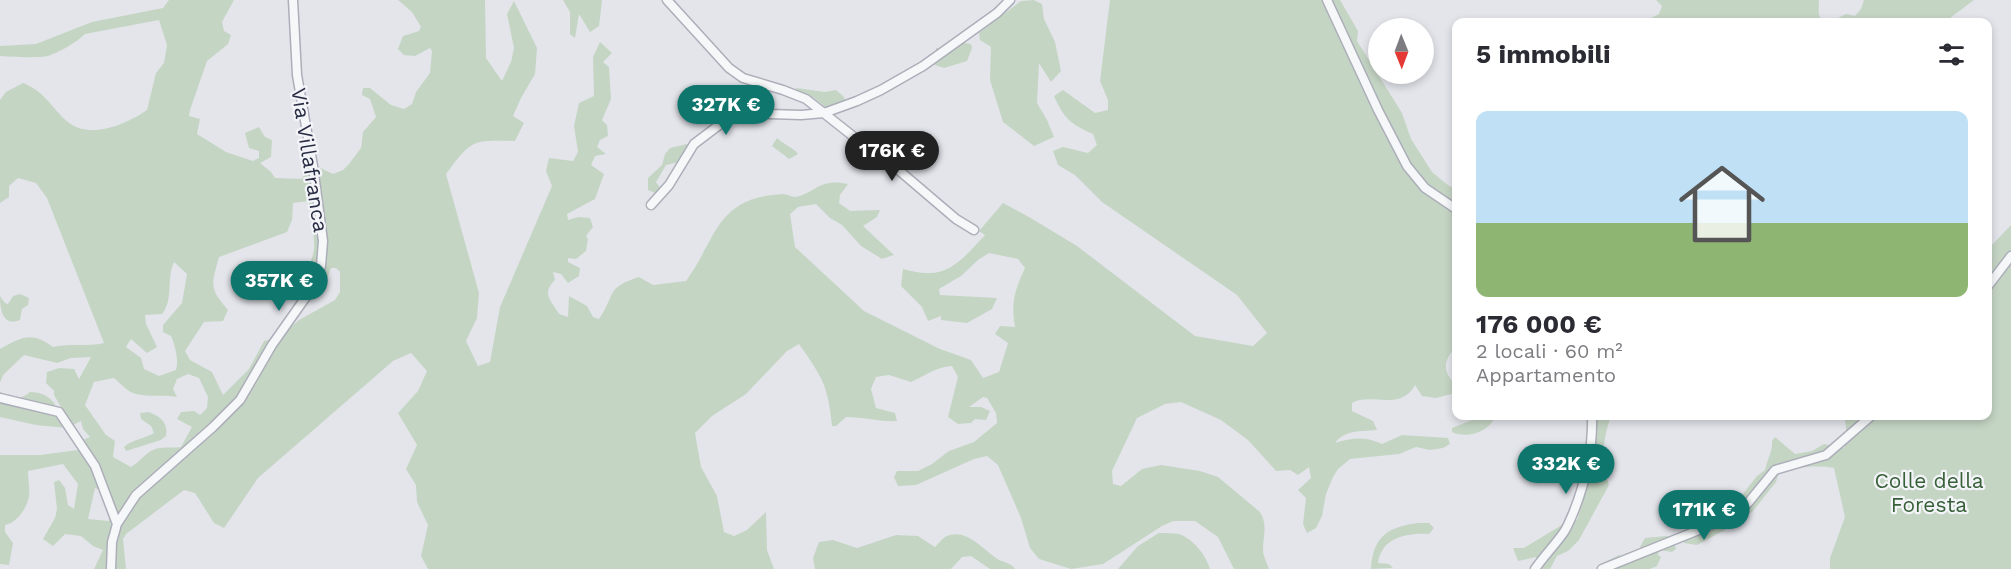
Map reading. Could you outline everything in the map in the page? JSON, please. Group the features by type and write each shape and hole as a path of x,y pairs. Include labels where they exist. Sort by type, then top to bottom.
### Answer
{"street":[{"name":"Via Villafranca","path":"111,569 112,542 117,524 136,495 240,400 272,345 315,284 321,266 323,241 297,75 292,0"},
{"path":"667,0 729,68 743,78 806,99 895,167 956,219 974,230"},
{"path":"651,205 669,185 694,144 727,120 740,113 801,115 824,113 881,90 923,66 997,13 1010,0"},
{"path":"1327,0 1378,110 1407,166 1425,188 1452,206"},
{"path":"1992,281 2011,256"},
{"path":"0,398 59,412 95,466 117,524"},
{"path":"1535,569 1545,553 1565,531 1575,508 1587,475 1592,440 1592,420"},
{"path":"1602,569 1731,517 1748,503 1775,470 1826,455 1866,420"}],"green space":[{"path":"169,0 234,0 222,22 224,31 231,35 228,44 207,61 189,116 200,119 197,134 226,152 253,161 259,158 259,151 249,148 245,133 259,127 265,137 272,140 271,157 260,163 275,178 302,179 309,166 316,166 333,174 343,170 361,148 363,132 376,117 370,99 362,95 363,88 370,88 391,105 404,109 412,104 416,92 430,73 432,51 430,48 415,56 404,55 398,49 403,36 419,31 421,27 412,12 398,0 485,0 486,58 502,81 511,62 514,48 507,14 514,1 537,48 535,74 513,116 524,123 515,141 490,141 474,144 462,154 446,174 479,293 477,318 466,341 478,366 490,362 500,307 552,186 546,171 549,158 573,161 578,152 574,126 579,103 594,96 593,57 600,42 612,53 603,62 609,67 611,99 602,120 607,125 608,136 600,140 597,147 606,154 595,156 591,165 604,174 595,199 567,214 568,220 578,217 590,218 593,227 586,236 588,239 586,251 576,259 568,258 568,262 580,268 579,276 568,283 561,274 553,272 555,280 548,293 559,314 568,317 569,296 587,306 593,317 599,319 616,289 639,277 653,285 686,281 721,222 744,203 761,197 783,194 796,197 826,184 848,184 840,195 839,203 850,211 880,210 877,217 863,226 894,255 882,259 861,246 842,225 830,218 816,204 798,207 790,214 795,247 864,311 940,349 971,360 983,378 999,372 1008,343 995,334 1000,326 1015,327 1014,297 1025,268 1018,259 989,253 961,276 939,289 940,295 997,298 992,309 967,323 941,320 941,316 928,321 922,307 901,286 903,269 921,273 936,273 960,261 985,235 979,231 1003,203 1077,246 1195,336 1253,346 1267,333 1237,295 1102,202 1075,175 1058,165 1053,151 1063,147 1088,153 1097,145 1093,134 1074,124 1065,115 1054,96 1063,90 1095,113 1108,110 1108,100 1100,81 1110,0 1340,0 1358,31 1357,41 1368,59 1368,84 1384,84 1402,113 1411,139 1432,172 1452,187 1452,352 1447,361 1446,370 1452,381 1452,394 1436,398 1422,396 1415,385 1402,398 1359,400 1352,403 1352,411 1373,421 1377,430 1349,433 1335,443 1358,439 1382,444 1402,435 1448,438 1450,444 1443,448 1430,450 1416,447 1399,454 1350,459 1338,469 1333,477 1326,494 1322,516 1316,528 1307,533 1303,524 1306,498 1298,490 1311,478 1309,467 1298,475 1290,470 1276,471 1248,440 1221,420 1181,402 1165,404 1137,418 1112,471 1113,484 1121,486 1142,469 1161,465 1200,471 1218,477 1260,512 1264,526 1263,552 1269,569 1234,569 1218,537 1195,521 1173,521 1103,564 1071,569 1039,559 1030,548 1021,518 998,465 987,456 974,459 916,485 898,486 894,477 897,471 918,471 949,451 974,442 997,423 996,413 987,398 983,397 969,407 981,407 990,411 986,420 975,419 971,423 958,424 948,417 958,377 952,366 936,370 911,382 889,375 876,377 871,389 876,408 895,413 897,421 846,417 836,426 832,426 823,382 799,344 787,351 746,394 712,416 695,433 701,467 717,496 724,532 734,536 747,530 766,512 767,550 774,569 428,569 421,556 428,525 417,502 416,485 406,469 417,445 398,413 418,391 427,371 411,353 393,361 258,478 224,528 214,523 195,493 184,490 126,534 123,539 126,569 94,569 103,550 93,546 81,536 65,534 53,546 43,539 55,518 57,509 54,482 59,480 65,488 68,505 74,509 78,484 63,464 28,471 28,501 21,514 5,525 5,532 13,543 9,565 0,564 0,455 40,455 78,450 81,441 90,437 83,429 81,421 67,428 36,425 0,417 0,391 3,395 15,399 30,392 44,395 55,404 52,415 62,418 65,414 54,391 46,383 47,372 59,368 74,369 79,379 91,357 71,358 57,363 24,355 3,375 0,383 0,349 26,337 39,339 53,347 104,343 47,198 36,183 18,178 9,186 9,197 0,203 0,100 6,92 23,83 37,91 68,122 77,127 97,130 119,125 147,110 156,73 164,63 167,45 159,20 85,34 67,47 48,56 0,56 0,46 36,44 92,22 163,8","holes":["309,201 314,249 307,276 308,287 316,290 325,283 331,268 336,268 340,272 340,292 335,300 299,320 279,337 264,341 249,369 223,395 212,372 190,360 185,351 204,322 223,321 228,310 217,296 213,285 219,257 287,232 292,220 293,203","174,262 187,274 182,303 163,325 163,332 171,336 174,344 177,357 176,370 159,376 144,369 141,358 126,347 131,339 147,353 157,347 146,324 145,315 162,314 166,308","188,374 199,378 208,397 207,408 200,415 194,411 181,412 177,419 192,427 181,447 156,449 131,467 113,457 115,441 106,435 85,405 94,382 114,378 133,393 177,397 173,389 177,379","95,488 103,491 110,504 109,521 88,519"]},
{"path":"563,0 602,0 599,26 590,32 579,14 575,38 570,34 570,12"},
{"path":"1034,0 1042,4 1044,19 1055,42 1061,71 1051,82 1039,63 1037,103 1054,137 1034,146 1003,122 990,80 991,47 980,40 979,33 1021,1"},
{"path":"1656,0 1819,0 1822,18 1651,18 1659,14 1662,6"},
{"path":"1864,0 1974,0 1950,18 1838,18 1846,14 1855,16"},
{"path":"959,42 971,44 972,48 967,61 944,68 935,65 936,48 953,49"},
{"path":"796,88 825,92 836,90 845,99 840,107 830,111 813,97 798,95"},
{"path":"777,138 798,154 789,159 772,146"},
{"path":"687,144 690,146 683,161 666,165 656,182 661,189 655,193 648,190 648,178 662,165 665,154 670,148"},
{"name":"Colle della Foresta","path":"2011,225 2011,569 1830,569 1830,558 1845,517 1834,468 1827,467 1806,467 1779,473 1776,482 1753,511 1734,525 1697,545 1684,543 1682,535 1684,531 1728,513 1757,476 1765,470 1775,437 1795,454 1812,451 1824,444 1844,448 1847,439 1845,420 1992,420 1992,245"},
{"path":"20,294 29,298 28,305 22,309 20,320 10,321 2,312 0,296 8,304 13,296"},
{"path":"149,412 163,421 166,436 161,440 126,451 124,447 127,444 154,433 151,426 141,419 140,413"},
{"path":"1472,420 1493,420 1477,433 1458,434 1452,432 1452,428"},
{"path":"1588,420 1610,420 1604,450 1604,468 1609,485 1579,540 1568,551 1557,556 1550,569 1530,569 1538,561 1536,557 1518,561 1513,548 1524,548 1565,523 1577,520 1592,471 1595,433"},
{"path":"1429,523 1434,528 1429,534 1412,534 1390,542 1380,554 1378,563 1389,564 1393,568 1371,569 1375,548 1384,535 1398,527"},
{"path":"1159,533 1179,534 1189,540 1202,553 1210,569 1118,569 1138,546"},
{"path":"953,534 967,537 1015,569 990,569 971,556 962,557 951,569 815,569 813,558 819,542 833,540 857,548 896,535 918,536 935,547 945,537"},
{"path":"1667,536 1673,538 1676,549 1672,552 1659,550 1658,555 1661,557 1657,566 1650,569 1606,569 1601,564 1619,555 1630,562 1645,538"}]}
